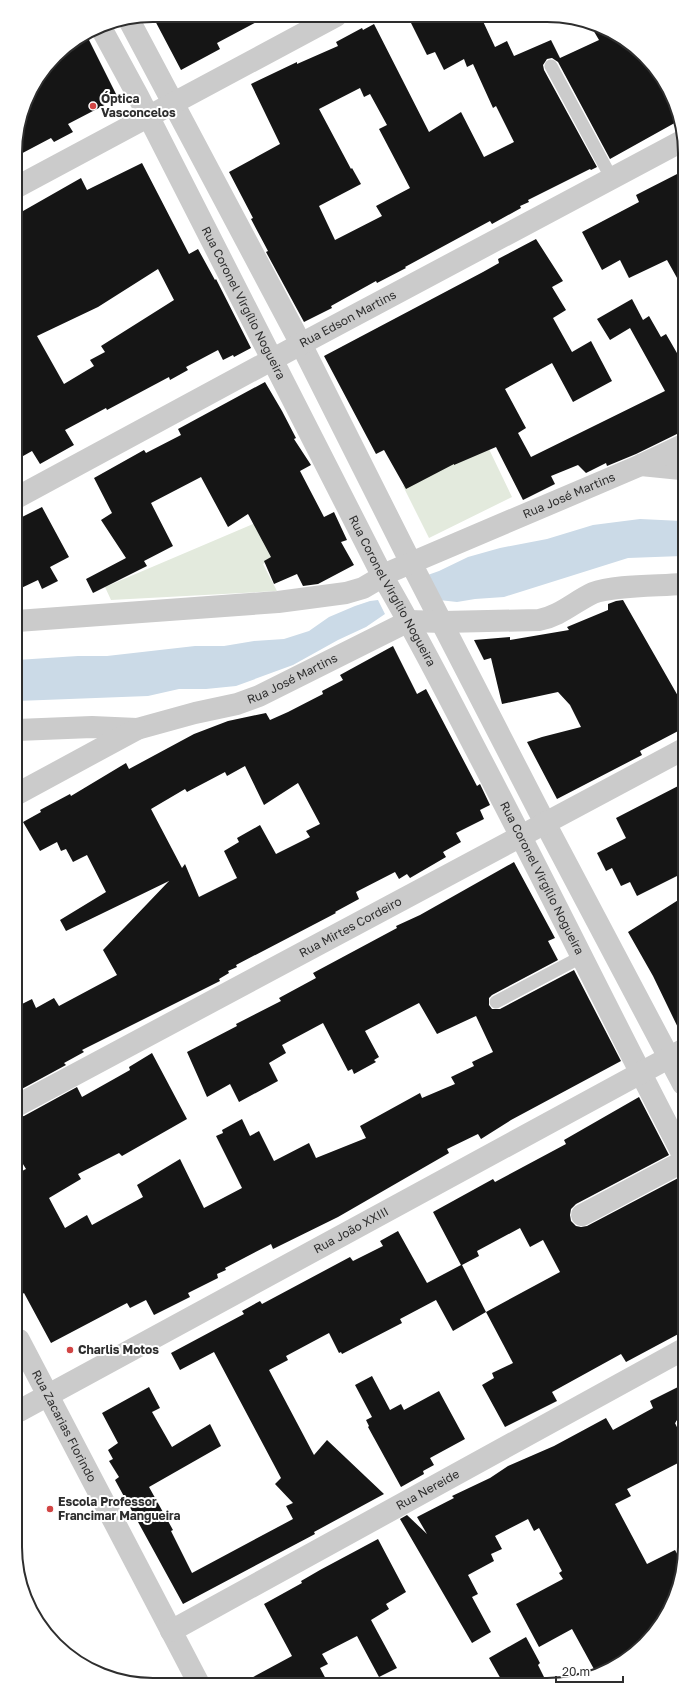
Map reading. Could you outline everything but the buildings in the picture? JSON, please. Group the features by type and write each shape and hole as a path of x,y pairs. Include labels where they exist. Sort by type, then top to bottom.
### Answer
{"street":[{"path":"22,184 325,22"},
{"path":"131,24 301,344 411,563 443,622 545,822 676,1054"},
{"name":"Rua Coronel Virgílio Nogueira","path":"103,32 273,360 383,577 409,621 521,836 581,957 678,1146"},
{"name":"Rua Edson Martins","path":"22,495 677,143"},
{"name":"Rua José Martins","path":"22,621 285,601 346,593 363,588 392,571 641,465 678,447"},
{"path":"641,465 678,469"},
{"name":"Rua José Martins","path":"22,791 137,729 195,713 237,704 259,696 409,621 443,622 543,619 562,613 593,593 605,589 678,584"},
{"name":"Rua José Martins","path":"22,730 92,727 137,729"},
{"name":"Rua Mirtes Cordeiro","path":"22,1103 678,752"},
{"name":"Rua João XXIII","path":"22,1410 676,1054"},
{"path":"582,1215 678,1164"},
{"name":"Rua Zacarias Florindo","path":"22,1346 196,1678"},
{"name":"Rua Nereide","path":"171,1631 678,1352"}],"lane":[{"path":"551,66 612,179"},
{"path":"496,1002 581,957"}],"shaded area":[{"path":"487,445 512,497 429,538 403,486"},
{"path":"274,515 288,551 263,564 277,591 111,600 105,587"}],"water":[{"path":"640,519 678,521 678,556 628,558 504,597 457,602 439,600 425,576 468,557 500,548 547,539 593,525"},
{"path":"378,600 385,614 366,627 338,640 293,665 236,686 206,689 179,689 148,696 22,701 22,660 78,656 107,656 195,646 224,646 254,641 284,639 309,631 329,617 370,601"}],"place":[{"name":"Óptica Vasconcelos","path":"93,106"},
{"name":"Charlis Motos","path":"70,1350"},
{"name":"Escola Professor Francimar Mangueira","path":"50,1509"}]}
